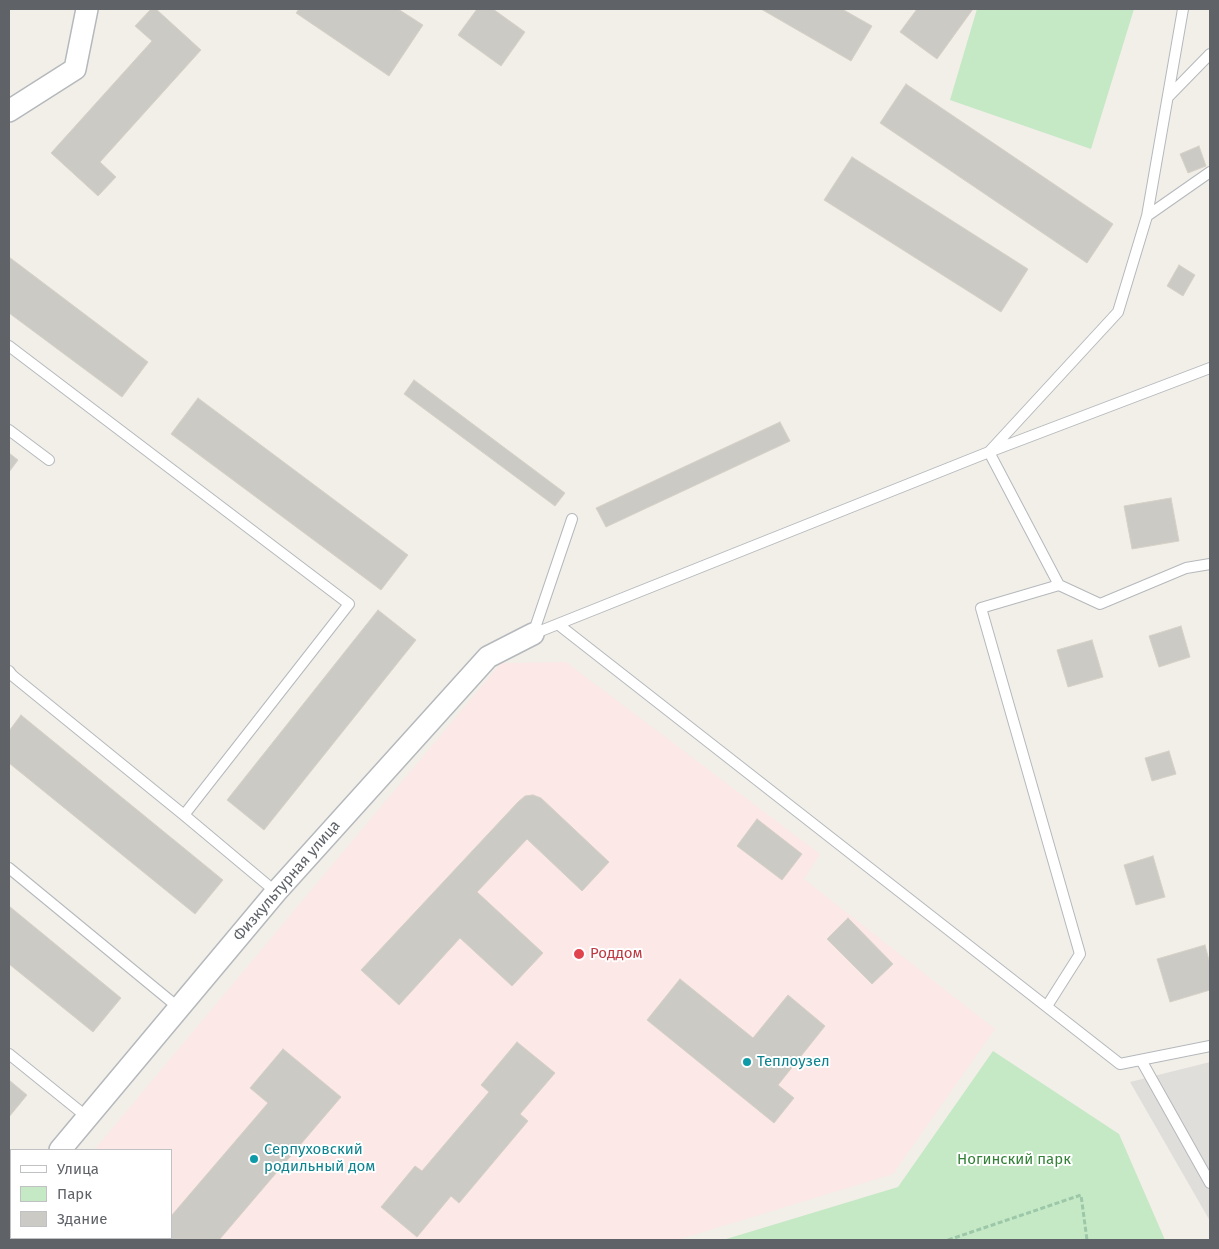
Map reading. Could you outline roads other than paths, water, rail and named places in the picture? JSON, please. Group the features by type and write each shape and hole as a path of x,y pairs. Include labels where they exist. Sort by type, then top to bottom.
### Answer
{"street":[{"path":"9,111 75,69 86,9"},
{"name":"Физкультурная улица","path":"61,1149 276,892 488,658 533,634"}],"lane":[{"path":"989,452 1118,312 1147,216 1183,9"},
{"path":"1168,97 1210,54"},
{"path":"1147,216 1210,172"},
{"path":"9,346 349,604 184,815"},
{"path":"533,634 989,452 1210,368"},
{"path":"9,430 49,460"},
{"path":"989,452 1059,585 1100,604 1186,568 1210,564"},
{"path":"533,634 572,519"},
{"path":"1047,1006 1080,954 981,608 1059,585"},
{"path":"559,625 1120,1064 1210,1046"},
{"path":"9,671 21,683 276,892"},
{"path":"9,868 178,1008"},
{"path":"9,1054 87,1117"},
{"path":"1141,1060 1210,1183"}],"place":[{"name":"Роддом","path":"579,954"},
{"name":"Теплоузел","path":"747,1062"},
{"name":"Серпуховский родильный дом","path":"254,1159"}],"park label":[{"name":"Ногинский парк","path":"1014,1160"}]}
